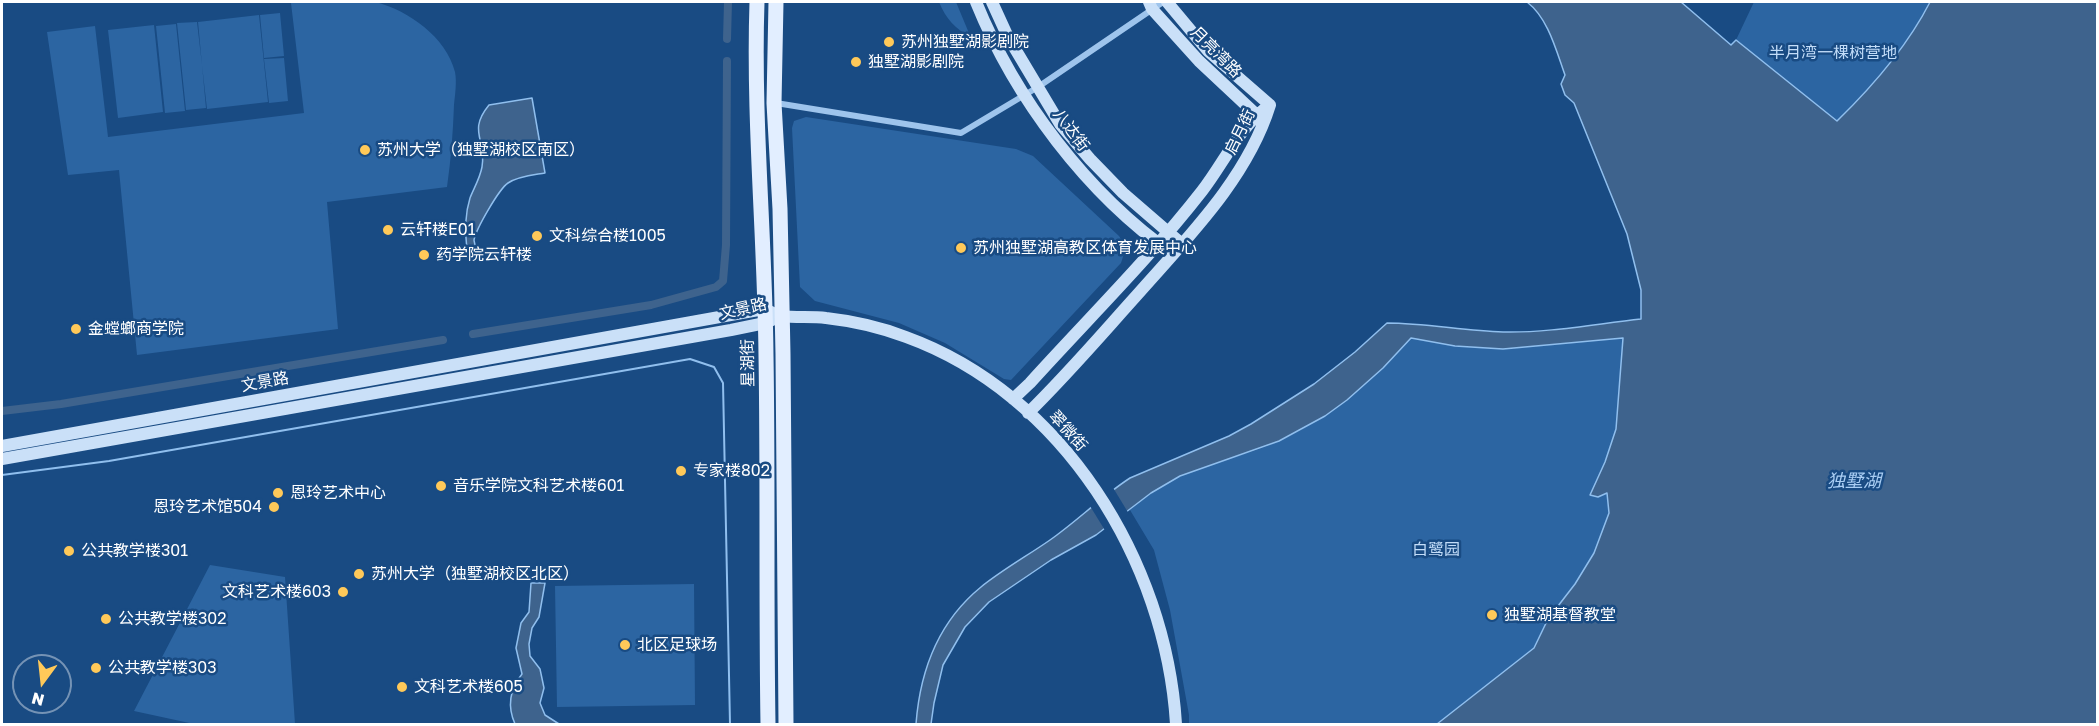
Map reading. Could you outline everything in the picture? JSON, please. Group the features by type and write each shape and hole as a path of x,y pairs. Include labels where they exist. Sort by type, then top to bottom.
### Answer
{"main road":[{"name":"星湖街","path":"757,2 755,50 757,139 765,316 768,724"},
{"path":"776,2 774,103 780,209 783,354 786,724"}],"street":[{"name":"八达街","path":"976,2 994,41 1024,95 1079,168 1113,202 1173,254"},
{"name":"八达街","path":"992,2 1008,37 1060,124 1123,193 1182,244"},
{"path":"774,103 961,133 1038,87 1158,3"},
{"name":"月亮湾路","path":"1158,3 1208,51 1270,105"},
{"name":"月亮湾路","path":"1158,3 1199,61 1261,119"},
{"name":"启月街","path":"1013,399 1168,232 1270,105"},
{"name":"启月街","path":"1028,413 1182,244 1242,165 1261,119"},
{"name":"文景路","path":"2,446 765,316 781,316"},
{"name":"文景路","path":"2,459 765,316"},
{"name":"翠微街","path":"781,316 844,321 904,336 961,363 1013,399 1063,448 1097,492 1117,524 1141,574 1159,626 1171,681 1176,724"}],"green space":[{"path":"376,2 413,19 435,37 450,59 456,80 447,187 327,202 338,329 137,355 119,170 68,175 47,32 95,26 108,137 304,113 291,3"},
{"path":"939,2 956,2 971,38 952,23"},
{"name":"半月湾一棵树营地","path":"1754,2 1929,2 1911,35 1889,65 1837,121 1736,40"},
{"path":"280,13 284,56 264,58 260,15"},
{"path":"259,15 268,102 207,109 198,22"},
{"path":"197,22 206,108 186,110 177,23"},
{"path":"176,24 185,111 165,113 156,26"},
{"path":"154,25 163,112 118,118 108,30"},
{"path":"284,58 288,101 269,103 264,59"},
{"name":"苏州独墅湖高教区体育发展中心","path":"806,117 1016,149 1033,156 1119,236 1124,249 1121,263 1011,380 1004,379 945,343 899,323 815,301 800,287 792,128 794,121"},
{"name":"白鹭园","path":"1411,338 1455,346 1503,349 1624,338 1662,462 1544,724 1189,724 1170,610 1154,550 1130,510 1153,492 1179,477 1267,446 1316,421 1366,383"},
{"path":"210,565 285,577 295,724 194,724 134,711"},
{"name":"北区足球场","path":"694,584 695,705 557,707 555,586"}],"water":[{"name":"独墅湖","path":"1527,2 1681,2 1731,45 1736,40 1837,121 1889,65 1911,35 1930,2 2097,2 2097,724 1437,724 1534,648 1548,619 1575,584 1594,553 1609,513 1607,493 1598,497 1590,495 1605,462 1616,429 1623,338 1503,349 1455,346 1411,338 1383,368 1325,416 1279,441 1180,476 1151,493 1096,535 1051,560 989,602 965,627 943,665 931,724 916,724 922,685 934,649 953,616 981,587 1050,540 1130,478 1229,436 1314,384 1387,323 1520,332 1641,319 1641,290 1627,234 1574,103 1565,95 1561,84 1565,75 1550,35 1541,17"},
{"path":"532,98 545,173 526,176 508,183 479,227 474,240 476,250 467,250 467,211 482,167 483,157 479,122 489,105"},
{"path":"531,583 545,583 539,617 532,628 529,644 530,656 540,669 544,688 540,703 545,715 559,724 515,724 511,711 512,692 522,674 516,648 521,623 529,612"}],"pier":[{"path":"1112,486 1129,514 1106,532 1090,506"}],"waterway":[{"path":"727,39 728,2"},
{"path":"473,334 651,305 716,287 723,281 726,245 727,61"},
{"path":"2,411 61,404 443,340"},
{"path":"2,475 109,461 690,359 714,367 723,383 730,724"}],"place":[{"name":"苏州独墅湖影剧院","path":"889,42"},
{"name":"独墅湖影剧院","path":"856,62"},
{"name":"苏州大学（独墅湖校区南区）","path":"365,150"},
{"name":"云轩楼E01","path":"388,230"},
{"name":"文科综合楼1005","path":"537,236"},
{"name":"苏州独墅湖高教区体育发展中心","path":"961,248"},
{"name":"药学院云轩楼","path":"424,255"},
{"name":"金螳螂商学院","path":"76,329"},
{"name":"专家楼802","path":"681,471"},
{"name":"音乐学院文科艺术楼601","path":"441,486"},
{"name":"恩玲艺术中心","path":"278,493"},
{"name":"恩玲艺术馆504","path":"274,507"},
{"name":"公共教学楼301","path":"69,551"},
{"name":"苏州大学（独墅湖校区北区）","path":"359,574"},
{"name":"文科艺术楼603","path":"343,592"},
{"name":"独墅湖基督教堂","path":"1492,615"},
{"name":"公共教学楼302","path":"106,619"},
{"name":"北区足球场","path":"625,645"},
{"name":"公共教学楼303","path":"96,668"},
{"name":"文科艺术楼605","path":"402,687"}]}
